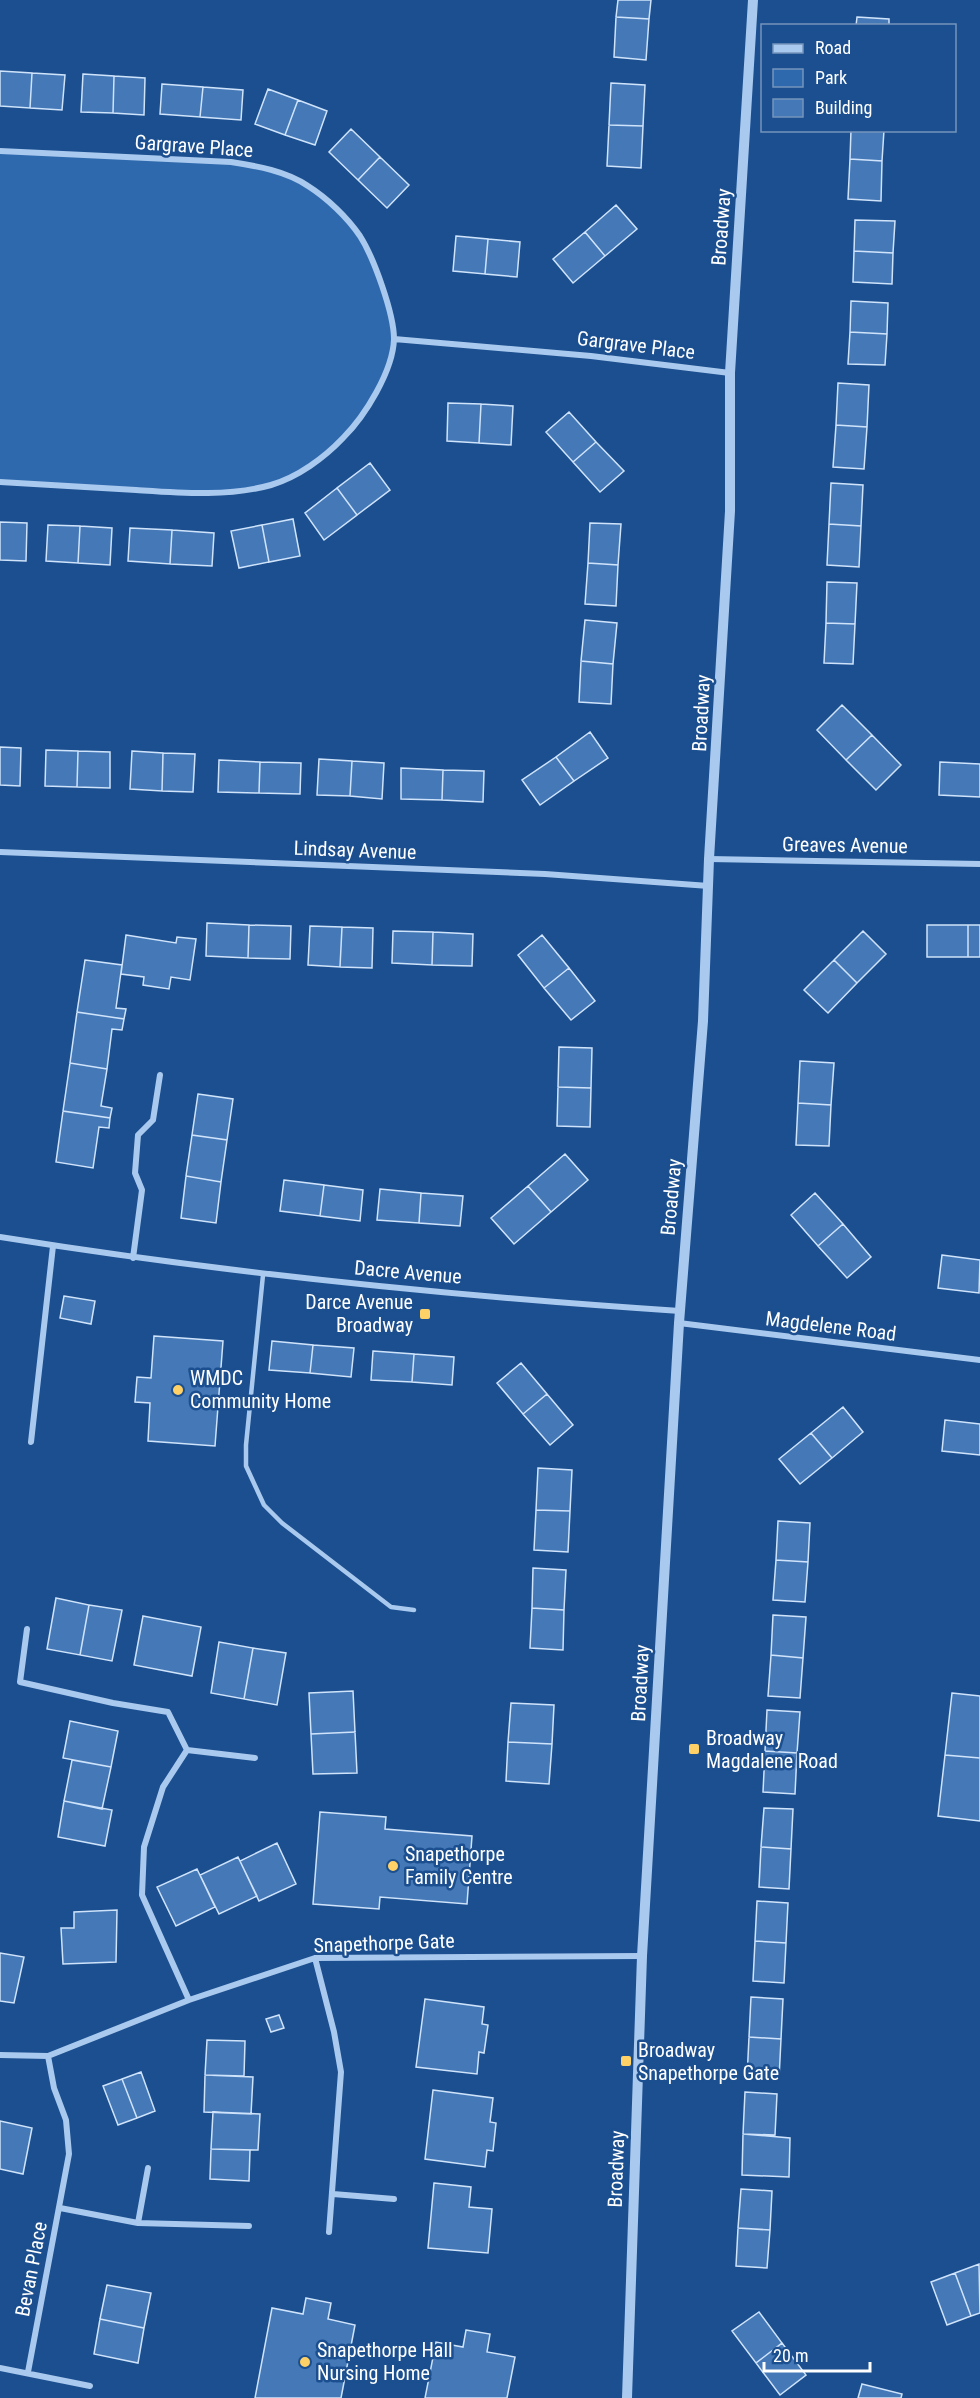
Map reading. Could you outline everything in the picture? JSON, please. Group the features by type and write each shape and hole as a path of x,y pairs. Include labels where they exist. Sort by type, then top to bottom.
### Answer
{"street":[{"name":"Broadway","path":"627,2398 642,1956 679,1323 702,1038 709,859 730,511 730,373 753,0"},
{"name":"Gargrave Place","path":"0,151 231,162 258,166 307,184 328,201 360,237 381,283 389,309 394,339 389,363 373,399 354,428 329,452 299,472 272,485 202,494 0,482"},
{"name":"Gargrave Place","path":"394,339 591,356 730,373"},
{"name":"Lindsay Avenue","path":"0,852 545,874 709,886"},
{"name":"Greaves Avenue","path":"709,859 980,864"},
{"path":"133,1258 142,1190 135,1173 138,1135 153,1120 159,1075"},
{"name":"Dacre Avenue","path":"0,1238 263,1275 553,1303 680,1311"},
{"path":"31,1442 53,1246"},
{"name":"Magdelene Road","path":"679,1323 980,1360"},
{"path":"27,1629 20,1682 113,1703 168,1712 186,1750"},
{"path":"186,1750 255,1758"},
{"path":"186,1750 163,1787 144,1847 142,1895 189,2000"},
{"name":"Snapethorpe Gate","path":"0,2055 48,2056 189,2000 315,1958 642,1956"},
{"path":"315,1958 334,2032 341,2072 329,2232"},
{"name":"Bevan Place","path":"28,2372 69,2154 66,2120 54,2088 48,2056"},
{"path":"138,2223 148,2168"},
{"path":"333,2194 394,2199"},
{"name":"Bevan Place","path":"60,2208 138,2223 249,2226"},
{"path":"0,2368 90,2386"}],"lane":[{"path":"263,1275 246,1445 246,1466 252,1482 264,1505 282,1523 391,1607 414,1610"}],"green space":[{"path":"0,151 231,162 283,174 328,201 360,237 381,283 394,339 389,363 373,398 329,452 272,485 202,494 0,482"}],"building":[{"path":"618,0 651,0 649,19 616,17"},
{"path":"616,17 649,19 646,60 614,57"},
{"path":"857,17 889,19 889,24 856,24"},
{"path":"0,71 32,73 30,108 0,106"},
{"path":"32,73 65,75 62,110 30,108"},
{"path":"83,74 114,76 113,113 81,112"},
{"path":"114,76 145,78 144,115 113,113"},
{"path":"611,83 645,85 643,126 609,125"},
{"path":"162,84 203,87 200,117 160,114"},
{"path":"203,87 243,90 241,120 200,117"},
{"path":"268,89 298,100 285,135 255,124"},
{"path":"298,100 327,111 315,145 285,135"},
{"path":"609,125 643,126 641,168 607,166"},
{"path":"351,129 380,157 358,180 329,152"},
{"path":"851,132 884,132 882,161 850,159"},
{"path":"380,157 409,185 387,208 358,180"},
{"path":"850,159 882,161 881,201 848,199"},
{"path":"616,205 637,229 605,256 585,232"},
{"path":"855,220 895,221 893,253 854,251"},
{"path":"585,232 605,256 573,283 553,259"},
{"path":"456,236 488,239 485,274 453,271"},
{"path":"488,239 520,242 517,277 485,274"},
{"path":"854,251 893,253 892,284 853,282"},
{"path":"851,301 888,303 887,334 850,332"},
{"path":"850,332 887,334 885,365 848,364"},
{"path":"838,383 869,385 867,427 836,425"},
{"path":"448,403 481,404 479,443 447,441"},
{"path":"481,404 513,406 511,445 479,443"},
{"path":"569,412 596,442 573,462 546,432"},
{"path":"836,425 867,427 864,469 833,467"},
{"path":"596,442 624,471 600,492 573,462"},
{"path":"370,463 390,490 357,515 337,488"},
{"path":"831,483 863,485 861,526 829,524"},
{"path":"337,488 357,515 324,540 305,513"},
{"path":"293,519 300,556 269,562 262,525"},
{"path":"0,522 27,523 26,561 0,560"},
{"path":"590,523 621,524 618,565 588,563"},
{"path":"829,524 861,526 859,567 827,565"},
{"path":"48,525 80,526 78,563 46,561"},
{"path":"262,525 269,562 239,568 231,531"},
{"path":"80,526 112,528 110,565 78,563"},
{"path":"130,528 172,530 170,564 128,561"},
{"path":"172,530 214,533 212,566 170,564"},
{"path":"588,563 618,565 616,606 585,604"},
{"path":"827,582 857,583 855,624 826,623"},
{"path":"585,620 617,623 613,664 581,661"},
{"path":"826,623 855,624 853,664 824,663"},
{"path":"581,661 613,664 611,704 579,702"},
{"path":"842,705 872,735 846,760 817,730"},
{"path":"590,732 608,758 574,781 556,757"},
{"path":"872,735 901,765 876,790 846,760"},
{"path":"0,747 21,748 20,786 0,785"},
{"path":"46,750 78,751 77,787 45,786"},
{"path":"78,751 110,752 110,788 77,787"},
{"path":"132,751 163,753 162,791 130,789"},
{"path":"163,753 195,754 193,792 162,791"},
{"path":"556,757 574,781 540,805 522,780"},
{"path":"319,759 352,761 350,796 317,795"},
{"path":"219,760 260,762 259,793 218,792"},
{"path":"352,761 384,763 382,799 350,796"},
{"path":"260,762 301,763 300,794 259,793"},
{"path":"940,762 980,764 980,797 939,795"},
{"path":"401,768 443,770 442,800 401,799"},
{"path":"443,770 484,771 483,802 442,800"},
{"path":"207,923 249,925 248,958 206,956"},
{"path":"249,925 291,926 290,959 248,958"},
{"path":"927,925 968,925 968,957 927,957"},
{"path":"968,925 980,925 980,957 968,957"},
{"path":"310,926 342,927 340,967 308,965"},
{"path":"342,927 373,928 372,968 340,967"},
{"path":"393,931 433,932 432,965 392,963"},
{"path":"863,931 886,954 857,983 834,960"},
{"path":"433,932 473,934 472,966 432,965"},
{"path":"126,935 176,943 177,937 196,939 190,980 171,977 169,989 143,985 144,977 121,974"},
{"path":"542,935 569,968 544,988 518,955"},
{"path":"85,960 122,965 116,1008 126,1009 124,1019 77,1012"},
{"path":"834,960 857,983 828,1013 804,990"},
{"path":"569,968 595,1001 571,1020 544,988"},
{"path":"77,1012 124,1019 122,1030 112,1029 107,1069 70,1063"},
{"path":"559,1047 592,1048 591,1088 558,1087"},
{"path":"800,1061 834,1063 831,1105 798,1103"},
{"path":"70,1063 107,1069 101,1106 112,1108 110,1118 63,1111"},
{"path":"558,1087 591,1088 590,1127 557,1126"},
{"path":"198,1094 233,1099 227,1140 192,1135"},
{"path":"798,1103 831,1105 829,1146 796,1145"},
{"path":"63,1111 110,1118 109,1128 99,1127 93,1168 56,1162"},
{"path":"192,1135 227,1140 221,1182 186,1176"},
{"path":"565,1154 588,1180 551,1212 528,1186"},
{"path":"186,1176 221,1182 216,1223 181,1218"},
{"path":"284,1180 324,1185 320,1216 280,1211"},
{"path":"324,1185 363,1190 360,1221 320,1216"},
{"path":"528,1186 551,1212 514,1244 491,1218"},
{"path":"380,1189 421,1193 419,1223 377,1220"},
{"path":"421,1193 463,1196 460,1226 419,1223"},
{"path":"815,1193 843,1224 818,1246 791,1215"},
{"path":"843,1224 871,1257 847,1278 818,1246"},
{"path":"942,1255 980,1260 979,1293 938,1288"},
{"path":"64,1296 95,1301 91,1324 60,1318"},
{"name":"WMDC Community Home","path":"154,1336 223,1341 215,1446 148,1441 150,1403 135,1402 137,1377 151,1378"},
{"path":"272,1341 313,1345 310,1373 269,1370"},
{"path":"313,1345 354,1348 351,1377 310,1373"},
{"path":"373,1351 414,1354 412,1382 371,1380"},
{"path":"414,1354 454,1357 452,1385 412,1382"},
{"path":"521,1363 547,1394 523,1414 497,1383"},
{"path":"547,1394 573,1425 550,1445 523,1414"},
{"path":"843,1407 863,1432 832,1458 811,1433"},
{"path":"945,1420 980,1424 980,1455 942,1451"},
{"path":"811,1433 832,1458 800,1484 779,1459"},
{"path":"538,1468 572,1470 570,1511 536,1510"},
{"path":"536,1510 570,1511 568,1552 534,1550"},
{"path":"778,1521 810,1523 808,1562 776,1560"},
{"path":"776,1560 808,1562 805,1602 773,1600"},
{"path":"533,1568 566,1570 564,1610 532,1608"},
{"path":"56,1598 89,1605 80,1655 47,1649"},
{"path":"89,1605 122,1610 112,1661 80,1655"},
{"path":"532,1608 564,1610 563,1650 530,1648"},
{"path":"773,1615 806,1617 803,1658 771,1655"},
{"path":"143,1616 201,1627 192,1676 134,1665"},
{"path":"219,1642 253,1648 244,1699 211,1693"},
{"path":"253,1648 286,1653 277,1705 244,1699"},
{"path":"771,1655 803,1658 800,1698 768,1696"},
{"path":"353,1691 355,1732 311,1734 309,1693"},
{"path":"952,1693 980,1696 980,1758 945,1755"},
{"path":"511,1703 554,1705 552,1744 508,1742"},
{"path":"767,1710 800,1712 797,1753 765,1751"},
{"path":"70,1721 118,1731 111,1767 63,1758"},
{"path":"355,1732 357,1773 313,1774 311,1734"},
{"path":"508,1742 552,1744 549,1784 506,1781"},
{"path":"765,1751 797,1753 795,1794 763,1792"},
{"path":"945,1755 980,1758 980,1821 938,1816"},
{"path":"72,1760 111,1767 102,1809 64,1801"},
{"path":"64,1801 112,1810 105,1846 58,1837"},
{"path":"764,1808 793,1809 791,1849 761,1847"},
{"name":"Snapethorpe Family Centre","path":"320,1812 386,1817 385,1829 472,1836 467,1904 380,1897 379,1909 313,1904"},
{"path":"277,1843 296,1884 259,1901 240,1861"},
{"path":"761,1847 791,1849 789,1889 759,1887"},
{"path":"238,1857 257,1896 219,1914 200,1875"},
{"path":"197,1869 215,1907 176,1926 157,1887"},
{"path":"757,1901 788,1903 786,1943 755,1941"},
{"path":"117,1910 116,1962 63,1964 61,1928 74,1928 74,1912"},
{"path":"755,1941 786,1943 784,1983 753,1981"},
{"path":"0,1953 24,1957 14,2003 0,2001"},
{"path":"751,1997 783,1999 781,2039 749,2037"},
{"path":"425,1999 484,2007 482,2024 488,2025 484,2053 479,2052 477,2074 416,2067"},
{"path":"279,2015 284,2028 271,2032 266,2019"},
{"path":"749,2037 781,2039 779,2079 747,2078"},
{"path":"207,2040 245,2041 244,2076 205,2075"},
{"path":"141,2072 155,2111 137,2118 122,2079"},
{"path":"205,2075 253,2077 251,2114 204,2112"},
{"path":"122,2079 137,2118 118,2125 103,2086"},
{"path":"433,2090 493,2098 490,2122 496,2123 493,2151 487,2150 485,2167 425,2159"},
{"path":"745,2092 777,2094 775,2135 743,2134"},
{"path":"213,2112 260,2114 258,2150 211,2149"},
{"path":"0,2121 32,2128 23,2174 0,2169"},
{"path":"743,2134 790,2138 789,2177 742,2175"},
{"path":"211,2149 250,2150 249,2181 210,2179"},
{"path":"434,2183 471,2187 469,2207 492,2209 488,2253 428,2248"},
{"path":"741,2189 772,2191 770,2230 738,2228"},
{"path":"738,2228 770,2230 767,2268 736,2266"},
{"path":"979,2264 980,2313 971,2316 955,2273"},
{"path":"955,2273 971,2316 947,2325 931,2282"},
{"path":"107,2285 151,2293 144,2328 100,2319"},
{"name":"Snapethorpe Hall Nursing Home","path":"306,2298 331,2303 328,2319 355,2325 341,2398 255,2398 272,2308 303,2314"},
{"path":"759,2312 782,2343 756,2363 732,2331"},
{"path":"100,2319 144,2328 138,2363 94,2354"},
{"name":"Snapethorpe Hall Nursing Home","path":"466,2330 490,2334 487,2352 515,2357 507,2398 425,2398 436,2342 463,2347"},
{"path":"782,2343 806,2375 780,2395 756,2363"},
{"path":"862,2384 902,2394 901,2398 858,2398"}],"place":[{"name":"Darce Avenue Broadway","path":"425,1314"},
{"name":"WMDC Community Home","path":"178,1390"},
{"name":"Broadway Magdalene Road","path":"694,1749"},
{"name":"Snapethorpe Family Centre","path":"393,1866"},
{"name":"Broadway Snapethorpe Gate","path":"626,2061"},
{"name":"Snapethorpe Hall Nursing Home","path":"305,2362"}]}
